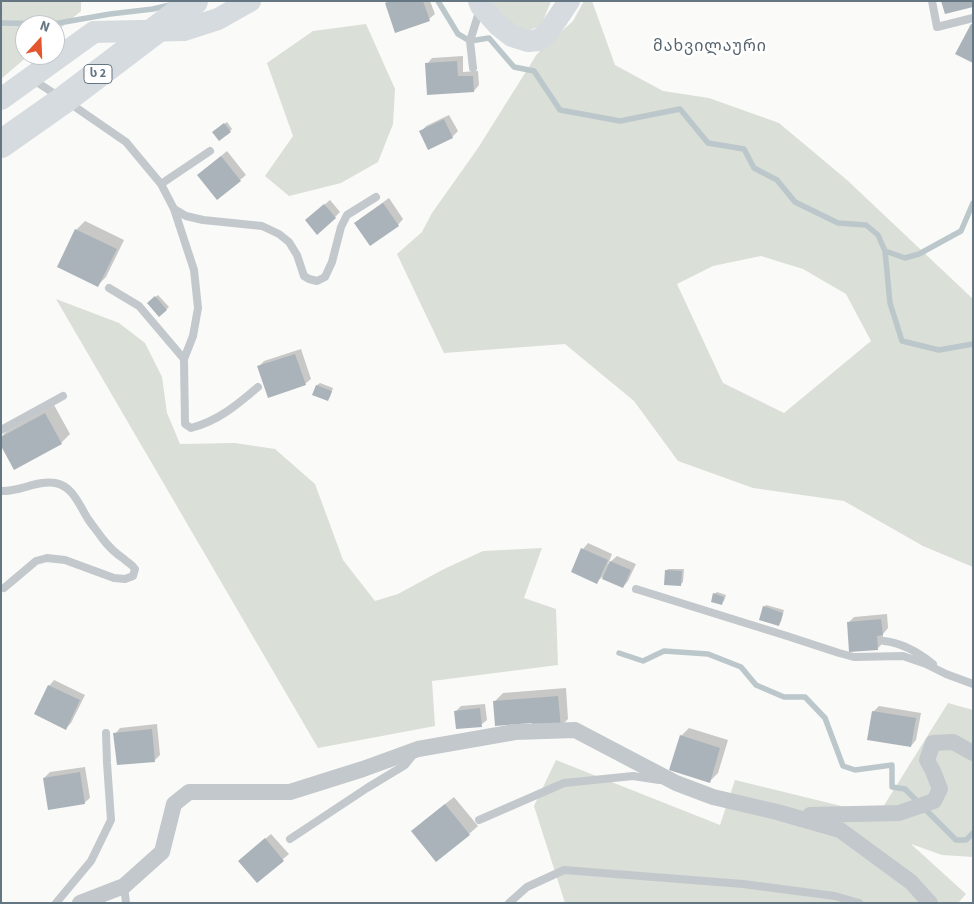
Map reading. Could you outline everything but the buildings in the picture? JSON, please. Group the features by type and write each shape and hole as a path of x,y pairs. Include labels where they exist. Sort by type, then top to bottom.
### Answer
{"highway":[{"name":"ს 2","path":"1,144 65,99 194,1"}],"street":[{"path":"1,99 94,32 184,30 218,19 250,1"},
{"path":"480,4 498,25 512,36 528,40 539,40 549,31 569,1"},
{"path":"80,903 125,895 162,852 174,804 189,792 290,792 418,749 514,732 575,730 676,783 712,796 840,830 911,882 930,903"},
{"path":"792,816 899,813 934,801 940,789 927,760 934,743 953,742 973,753"}],"lane":[{"path":"932,1 937,27 973,18"},
{"path":"473,68 470,41 480,4"},
{"path":"30,78 126,142 160,184 174,209 194,270 198,308 193,336 184,359 185,424 191,428 205,424 234,408 258,387"},
{"path":"160,184 210,151"},
{"path":"174,209 186,216 202,220 262,226 279,234 289,242 297,255 304,276 317,281 324,277 332,262 341,227 347,215 376,196"},
{"path":"109,288 139,306 184,359"},
{"path":"1,430 63,396"},
{"path":"1,491 43,483 54,483 65,487 79,502 88,519 106,544 133,565 135,569 133,576 125,579 114,578 65,560 48,558 36,561 4,588"},
{"path":"636,589 839,654 854,657 903,656 973,684"},
{"path":"884,641 894,642 913,649 946,674"},
{"path":"56,903 91,860 110,820 106,734"},
{"path":"290,840 405,765 418,749"},
{"path":"480,820 564,783 633,776 676,783"},
{"path":"509,903 527,887 564,870 743,884 834,896 859,903"}],"shaded area":[{"path":"1,1 81,1 81,11 65,25 65,15 15,15 15,65 17,65 1,79"},
{"path":"478,1 551,1 541,26 523,32"},
{"path":"584,1 592,1 615,65 663,91 709,98 779,123 847,180 973,299 973,567 923,546 844,501 753,488 678,461 634,401 565,344 444,353 397,254 422,232 432,213 478,148 537,54 573,21","holes":["761,256 803,269 846,294 871,341 784,413 723,383 677,284 713,266"]},
{"path":"366,24 395,89 393,124 378,162 341,183 289,196 265,176 293,136 267,63 313,31"},
{"path":"56,299 119,323 145,343 162,377 167,413 180,444 235,443 275,449 315,484 343,560 375,601 398,594 444,569 483,551 542,548 524,598 556,609 558,665 432,681 435,726 318,748"},
{"path":"948,703 973,710 973,857 942,855 911,844 966,894 958,903 565,903 534,806 556,760 720,825 735,780 878,815"}],"waterway":[{"path":"438,1 458,34 470,41 489,38 514,67 534,71 560,110 620,121 680,109 708,143 744,149 754,168 777,180 795,202 838,223 866,225 878,235 885,251 890,303 902,341 939,350 973,344"},
{"path":"1,23 53,24 170,5"},
{"path":"885,251 905,258 919,254 961,231 973,203"},
{"path":"619,653 643,661 664,651 708,654 741,667 756,685 784,697 805,697 825,718 843,766 855,770 892,765 892,787 905,789 956,840 966,840 973,833"}],"district":[{"name":"მახვილაური","path":"710,47"}]}
